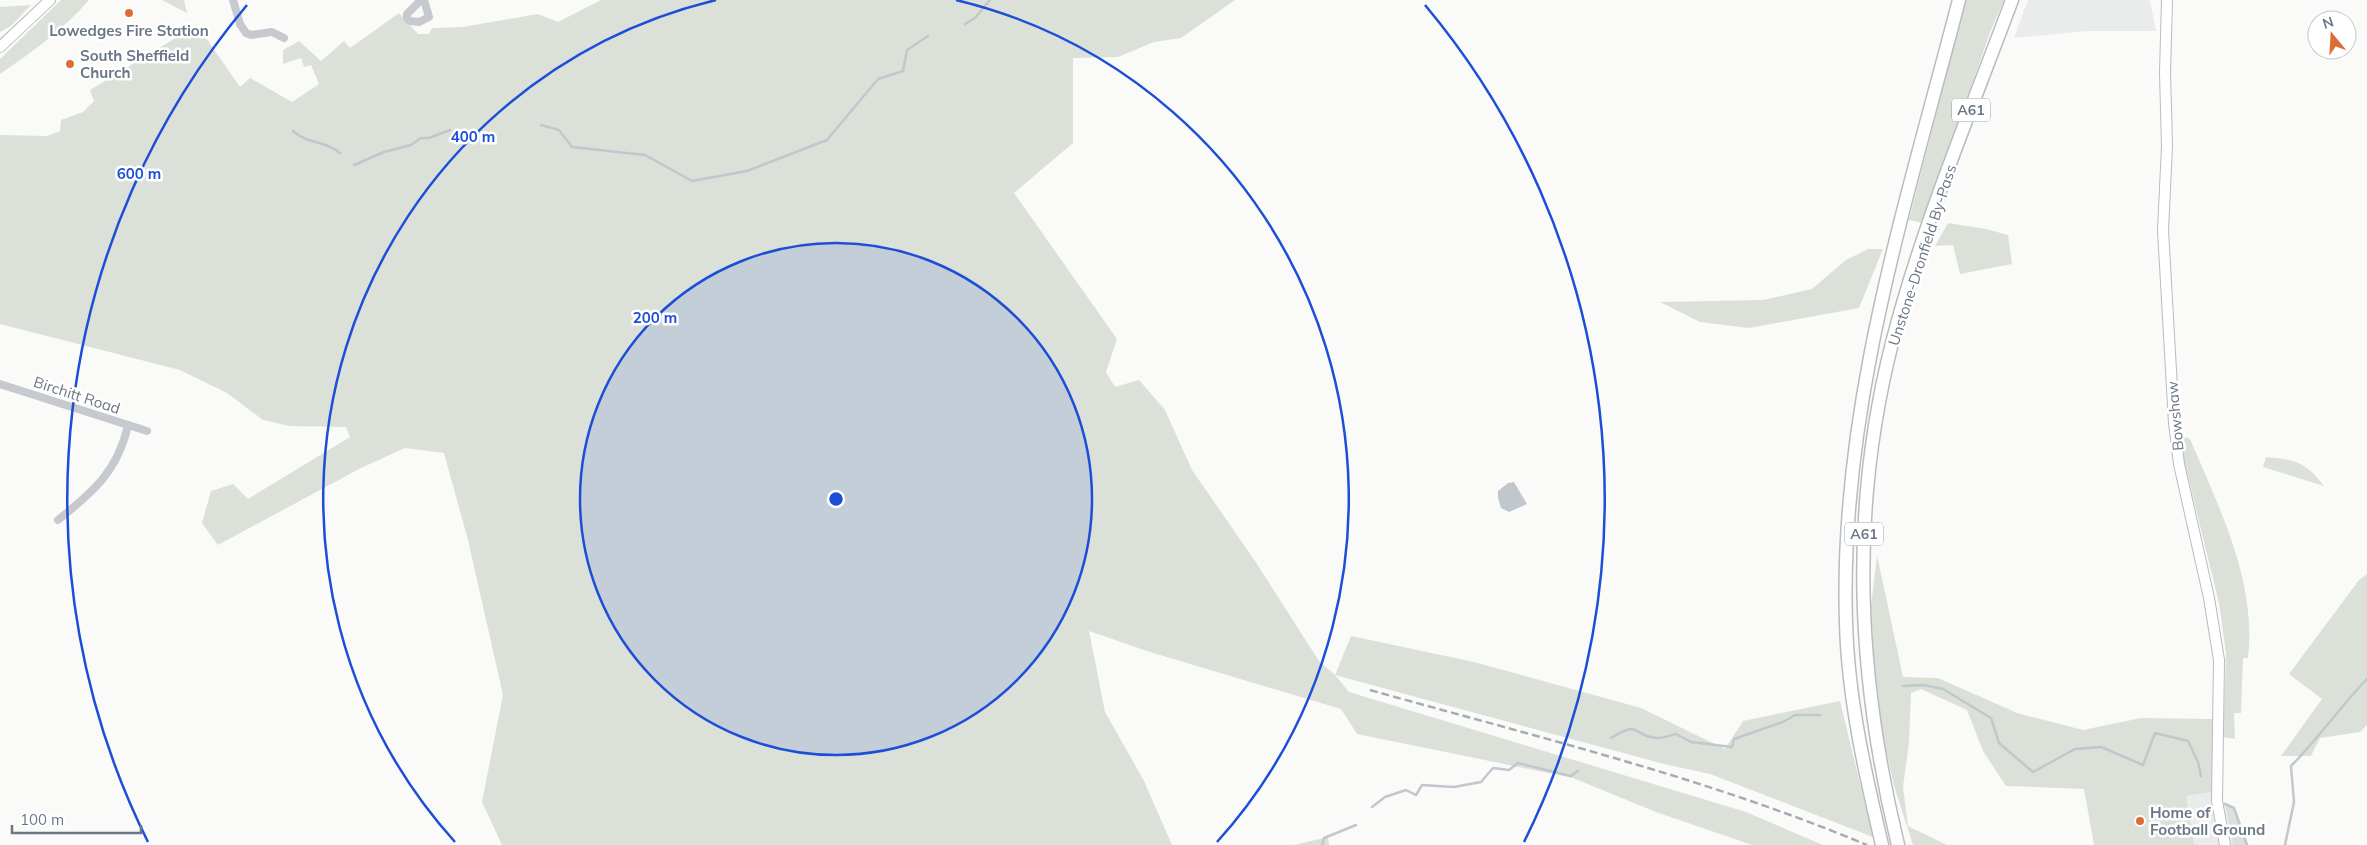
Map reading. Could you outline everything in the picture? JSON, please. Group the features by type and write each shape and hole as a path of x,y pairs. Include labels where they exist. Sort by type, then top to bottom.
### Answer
{"highway":[{"name":"Unstone-Dronfield By-Pass","path":"1882,845 1860,748 1846,624 1846,557 1851,479 1860,405 1893,251 1959,0"},
{"name":"Unstone-Dronfield By-Pass","path":"1898,845 1876,748 1867,684 1863,633 1864,539 1873,438 1892,343 1919,254 2012,0"}],"main road":[{"path":"0,47 50,0"},
{"name":"Bowshaw","path":"2160,0 2166,41"},
{"name":"Bowshaw","path":"2167,0 2167,146 2163,202 2164,268 2174,423 2182,481 2198,546 2217,642 2219,665 2217,788 2219,819 2225,845"}],"street":[{"path":"233,0 240,24 246,33 251,35 272,32 284,38"},
{"name":"Birchitt Road","path":"0,384 146,431"},
{"path":"58,520 94,490 114,465 128,425"}],"shaded area":[{"path":"61,0 89,0 58,31 0,74 0,59"},
{"path":"162,0 184,0 187,13"},
{"path":"601,0 1235,0 1181,38 1154,42 1118,57 1073,58 1073,143 1014,193 1117,339 1106,372 1115,387 1139,380 1165,410 1192,470 1255,561 1319,661 1335,675 1349,692 1746,812 1823,845 1752,845 1656,812 1573,778 1357,734 1341,709 1150,652 1089,631 1105,712 1144,781 1172,845 502,845 482,802 503,695 468,540 444,453 405,448 361,468 218,545 202,523 211,491 233,484 248,499 350,437 346,427 290,426 263,420 227,393 180,370 0,324 0,135 47,136 60,131 61,120 83,112 94,101 90,90 197,25 240,87 250,78 292,102 319,84 311,65 304,67 301,58 283,64 283,50 299,41 321,61 344,41 350,48 399,13 418,34 429,34 432,28 463,27 538,14 558,22"},
{"path":"1965,0 2004,0 1991,30 1923,223 1909,220"},
{"path":"2028,0 2150,0 2156,31 2088,31 2014,38"},
{"path":"31,5 11,26 0,32 0,7"},
{"path":"1948,223 1986,229 2008,235 2012,264 1960,274 1953,245 1935,246"},
{"path":"1868,249 1883,249 1859,308 1749,328 1700,322 1660,302 1763,300 1812,289 1846,260"},
{"path":"2181,435 2190,439 2213,491 2233,546 2247,601 2248,658 2243,658 2241,713 2234,713 2235,739 2223,737 2226,653 2219,603 2184,460"},
{"path":"2266,457 2299,463 2311,471 2324,486 2263,467"},
{"path":"1514,482 1527,504 1509,512 1501,508 1498,491 1508,483"},
{"path":"1877,555 1903,677 1938,678 2017,713 2083,730 2141,718 2212,719 2212,792 2186,796 2194,845 2094,845 2084,789 2006,786 1983,751 1967,710 1921,689 1911,693 1909,743 1903,787 1908,826 1947,845 1913,845 1895,789 1883,738 1875,679 1871,607"},
{"path":"2367,574 2367,725 2360,732 2320,738 2311,756 2281,756 2322,699 2289,674 2359,580"},
{"path":"1351,636 1474,662 1641,708 1725,749 1743,721 1840,701 1873,837 1710,774 1664,764 1335,675"},
{"path":"2212,792 2225,804 2233,845 2094,845 2186,796"},
{"path":"2225,804 2234,808 2248,845 2233,845"},
{"path":"1328,837 1329,845 1294,845"}],"waterway":[{"path":"965,24 975,18 990,0"},
{"path":"541,125 559,130 572,147 645,155 692,181 747,171 827,140 878,79 903,71 907,50 928,36"},
{"path":"354,165 384,152 411,145 421,138 429,138 450,130"},
{"path":"293,131 304,138 329,146 340,153"},
{"path":"2285,845 2294,802 2291,766 2367,679"},
{"path":"1903,686 1924,685 1943,689 1991,718 1999,743 2033,772 2075,749 2101,747 2143,765 2155,733 2188,741 2198,762 2201,776"},
{"path":"1611,738 1621,732 1632,729 1648,737 1661,738 1676,734 1691,742 1732,747 1734,739 1783,722 1795,715 1820,715"},
{"path":"1372,807 1385,797 1406,790 1416,795 1422,785 1454,787 1481,782 1493,768 1509,770 1518,763 1571,776 1578,771"},
{"path":"2225,804 2234,808 2247,845"},
{"path":"1322,845 1324,838 1356,825"}],"railway":[{"path":"1370,690 1683,779 1807,821 1867,845"}],"place":[{"name":"Lowedges Fire Station","path":"129,13"},
{"name":"South Sheffield Church","path":"70,64"},
{"name":"Home of Football Ground","path":"2140,821"}]}
